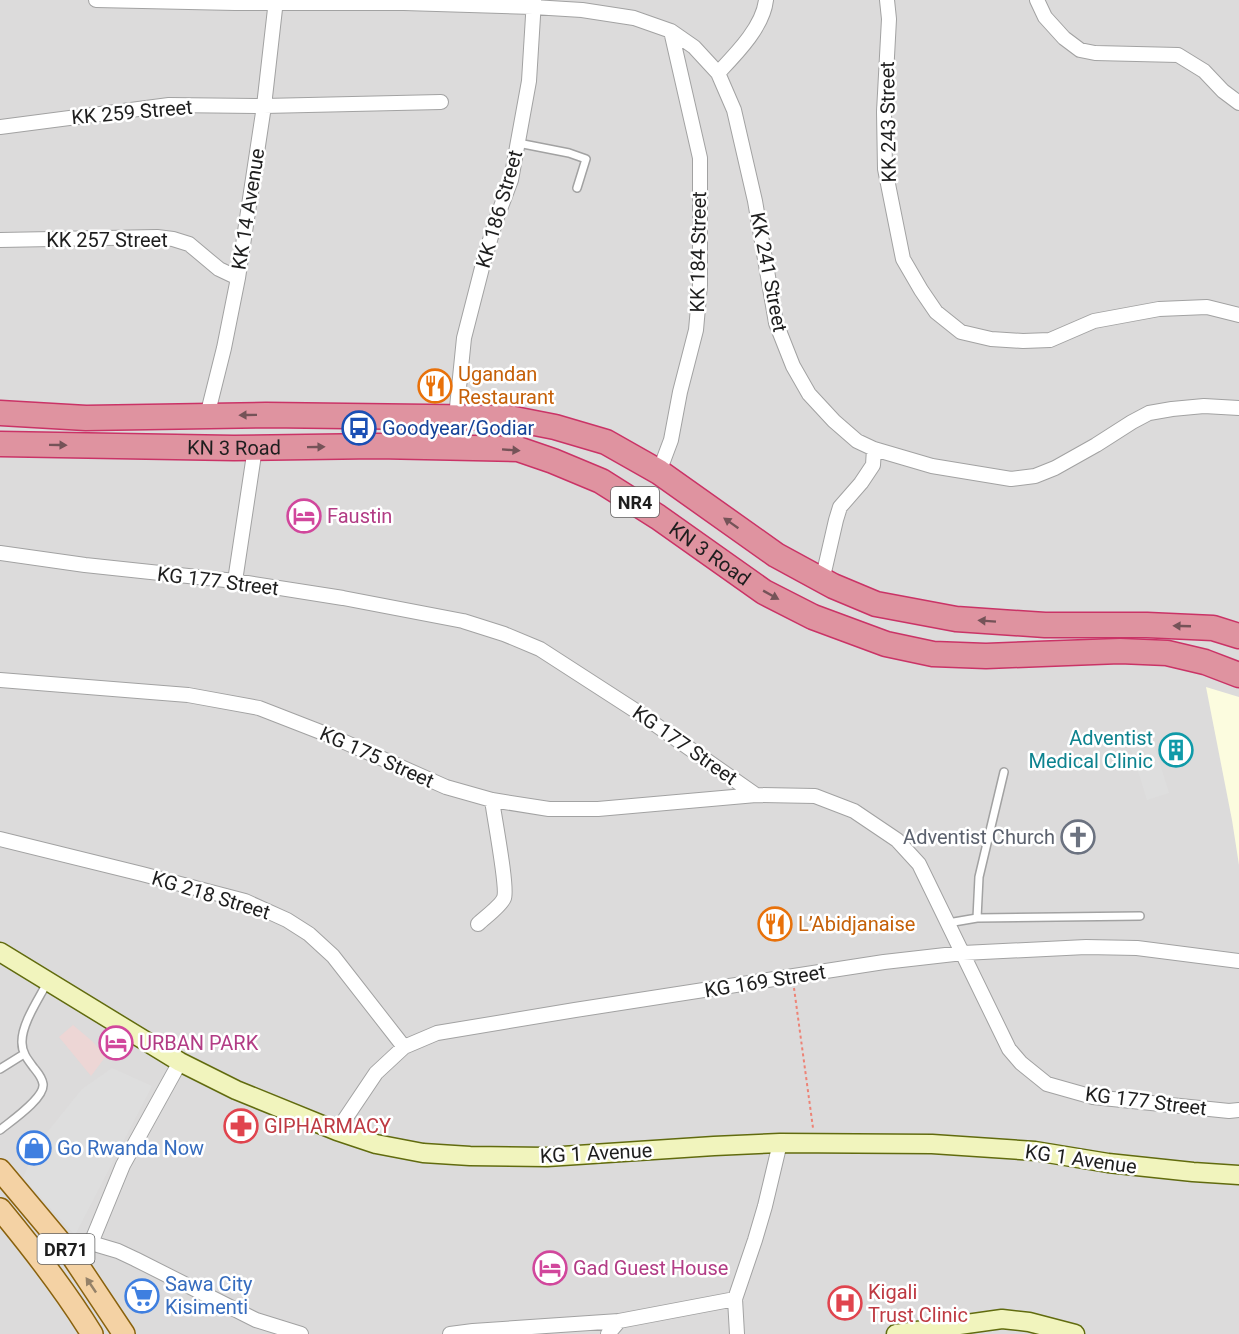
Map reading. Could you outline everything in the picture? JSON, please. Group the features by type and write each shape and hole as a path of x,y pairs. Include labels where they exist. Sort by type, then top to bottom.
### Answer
{"highway":[{"name":"KN 3 Road","path":"0,413 86,418 266,415 509,418 555,427 606,442 659,472 776,555 822,581 876,604 956,619 1045,625 1147,625 1213,628 1239,636"},
{"name":"KN 3 Road","path":"0,444 518,449 601,481 658,517 764,591 813,617 886,644 933,654 986,656 1120,651 1167,653 1205,662 1239,675"}],"main road":[{"name":"DR71","path":"0,1170 72,1256 124,1334"},
{"name":"DR71","path":"0,1209 33,1248 92,1334"}],"street":[{"name":"KK 241 Street","path":"96,0 533,3 634,18 671,31 694,47 717,73 734,110 755,201 776,323 793,366 809,394 834,421 857,441 874,449 932,466 1011,479 1035,476 1055,468 1149,413 1204,406 1239,408"},
{"path":"717,73 743,47 765,11 766,0"},
{"name":"KK 243 Street","path":"887,0 889,19 884,112 885,169 903,259 936,312 961,332 992,339 1023,341 1050,340 1094,321 1159,309 1206,307 1239,315"},
{"path":"1037,0 1046,17 1064,38 1080,50 1095,53 1178,55 1204,71 1223,91 1239,103"},
{"name":"KK 14 Avenue","path":"207,416 238,278 264,106 275,1"},
{"name":"KK 186 Street","path":"456,417 464,338 496,219 511,180 518,143 529,81 533,3"},
{"name":"KK 184 Street","path":"659,472 671,440 696,330 699,285 700,158 671,31"},
{"name":"KK 259 Street","path":"0,127 169,105 264,106 441,102"},
{"name":"KK 257 Street","path":"0,240 157,237 173,239 189,244 219,269 238,278"},
{"path":"235,581 255,448"},
{"path":"822,581 840,507 873,465 874,449"},
{"name":"KG 177 Street","path":"0,553 85,565 235,581 344,598 452,619 504,634 540,649 756,795 815,796 854,811 897,840 919,864 1009,1049 1021,1063 1047,1084 1093,1097 1229,1111 1239,1110"},
{"name":"KG 175 Street","path":"0,680 188,695 259,708 331,736 446,787 492,800 549,809 598,809 756,795"},
{"path":"478,924 501,903 505,896 492,800"},
{"name":"KG 218 Street","path":"0,839 142,873 245,901 287,920 309,934 333,956 404,1047"},
{"name":"KG 169 Street","path":"337,1131 376,1073 404,1047 437,1033 472,1026 884,962 963,953 1086,947 1137,948 1239,961"},
{"name":"KG 1 Avenue","path":"0,952 180,1062 236,1090 337,1131 376,1143 423,1153 470,1156 547,1156 780,1143 932,1144 1035,1151 1108,1164 1239,1175"},
{"path":"72,1256 91,1244 123,1165 180,1062"},
{"path":"737,1334 735,1299 765,1206 780,1143"},
{"path":"91,1244 118,1251 145,1263 256,1320 301,1334"},
{"path":"450,1334 619,1321 735,1299"},
{"path":"896,1334 1002,1319 1029,1322 1075,1334"},
{"path":"608,1334 619,1321"}],"lane":[{"path":"518,143 569,153 586,159 577,188"},
{"path":"976,918 979,877 1004,772"},
{"path":"948,923 976,918 1140,916"},
{"path":"0,1130 35,1101 44,1086 24,1054 21,1041 23,1032 48,981"},
{"path":"0,1070 24,1054"}],"path":[{"path":"792,977 812,1123"}],"shaded area":[{"path":"0,0 1239,0 1239,1334 0,1334"},
{"path":"1206,687 1239,697 1239,865 1232,820"},
{"path":"1150,732 1169,793 1147,800 1128,739"},
{"path":"73,1025 106,1056 91,1076 59,1037"},
{"path":"112,1068 152,1086 75,1235 23,1178 37,1145 82,1089"}],"place":[{"name":"Ugandan Restaurant","path":"435,386"},
{"name":"Goodyear/Godiar","path":"359,428"},
{"name":"Faustin","path":"304,516"},
{"name":"Adventist Medical Clinic","path":"1176,750"},
{"name":"Adventist Church","path":"1078,837"},
{"name":"L’Abidjanaise","path":"775,924"},
{"name":"URBAN PARK","path":"116,1043"},
{"name":"GIPHARMACY","path":"241,1126"},
{"name":"Go Rwanda Now","path":"34,1148"},
{"name":"Gad Guest House","path":"550,1268"},
{"name":"Sawa City Kisimenti","path":"142,1296"},
{"name":"Kigali Trust Clinic","path":"845,1303"}]}
